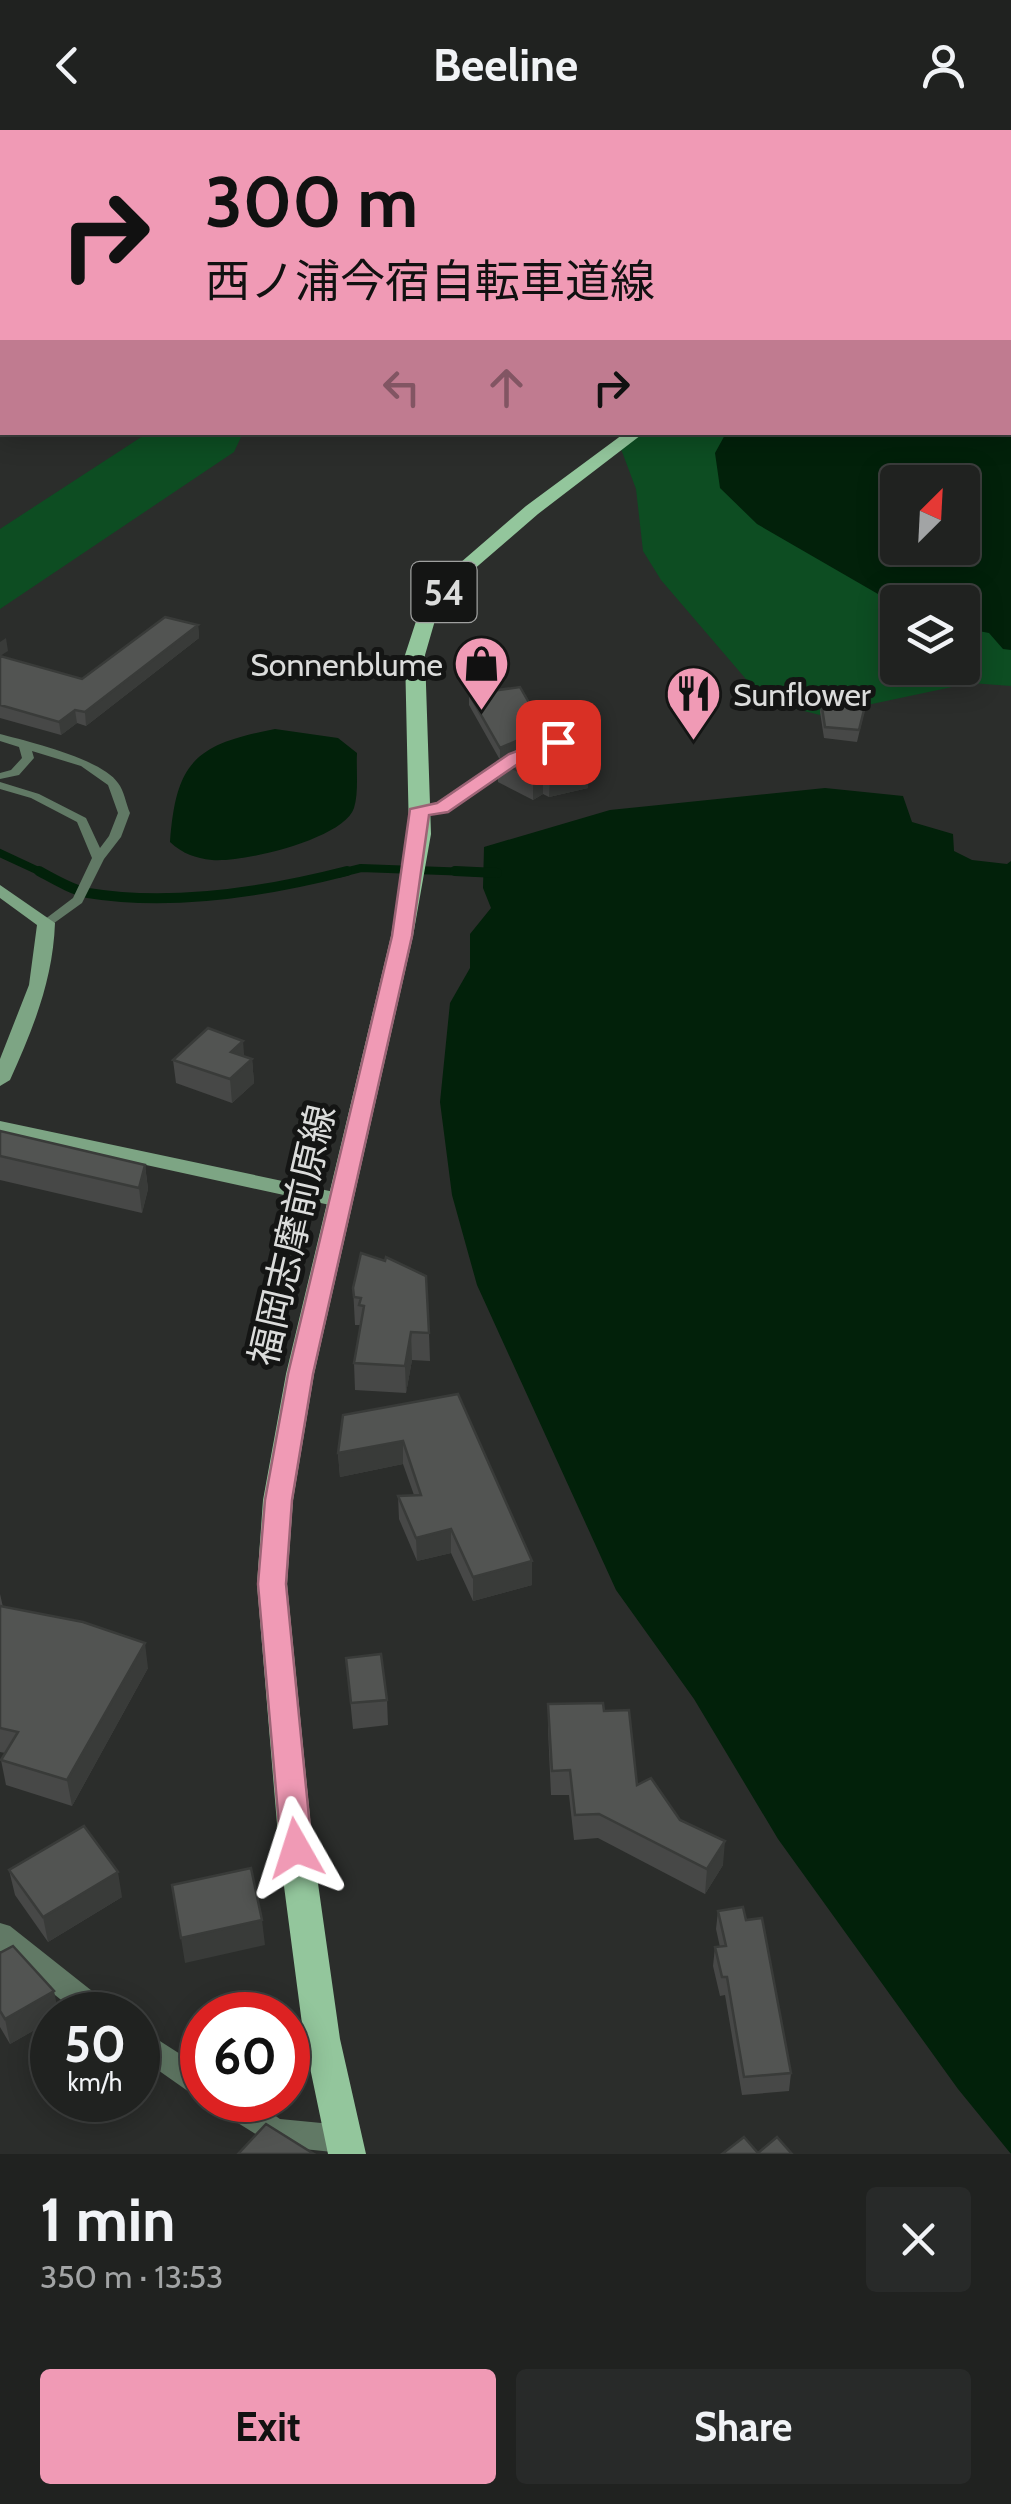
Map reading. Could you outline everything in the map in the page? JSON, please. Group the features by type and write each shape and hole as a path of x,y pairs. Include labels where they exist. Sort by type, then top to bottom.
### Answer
{"main road":[{"name":"福岡志摩前原線","path":"344,2147 322,2039 296,1848 272,1584 278,1500 297,1392 409,900 420,834 414,654 428,610 466,567 532,510 633,435"}],"street":[{"path":"0,890 46,923 47,954 38,994 0,1080"},
{"path":"0,1128 339,1200"},
{"path":"0,1935 72,1992"},
{"path":"260,2122 275,2132 344,2147"}],"lane":[{"path":"0,737 86,764 113,783 124,812 115,838 98,858 78,900 46,923"},
{"path":"0,776 15,774 28,758 24,744"},
{"path":"420,809 442,808 530,752"},
{"path":"0,785 35,796 82,820 98,858"}],"green space":[{"path":"144,435 242,435 234,452 0,609 0,529"},
{"path":"619,435 861,435 884,465 880,465 880,565 980,565 980,552 1011,559 1011,686 980,684 980,585 880,585 880,685 962,685 820,715 784,706 757,692 661,580 643,551 636,489"}],"shaded area":[{"path":"725,435 1011,435 1011,650 1003,649 989,633 980,631 980,585 880,585 880,595 757,524 720,488 715,453"},
{"path":"275,729 338,738 357,753 356,802 346,819 313,839 245,858 200,858 170,842 178,792 195,761 226,742"},
{"path":"825,788 903,796 912,822 953,834 954,851 972,860 1007,864 1011,861 1011,2154 958,2089 778,1839 694,1699 616,1590 477,1285 452,1195 440,1102 450,1003 470,968 470,934 491,908 483,888 484,847 610,810"}],"building":[{"path":"165,617 198,625 85,712 75,710 59,722 0,705 0,656 82,679"},
{"path":"520,687 544,729 500,748 469,694"},
{"path":"821,701 865,706 859,730 825,727"},
{"path":"560,731 588,767 533,778 498,761 525,742"},
{"path":"208,1028 243,1041 231,1052 252,1059 230,1079 173,1060"},
{"path":"0,1131 145,1165 139,1188 0,1156"},
{"path":"361,1253 385,1261 386,1257 426,1276 429,1333 411,1332 405,1366 354,1363 364,1306 359,1305 361,1298 354,1297 353,1288"},
{"path":"458,1394 532,1561 473,1577 451,1529 416,1538 398,1496 421,1495 403,1441 338,1453 343,1415"},
{"path":"0,1606 83,1622 145,1643 67,1780 1,1760 18,1732 0,1728"},
{"path":"381,1654 387,1700 351,1703 346,1658"},
{"path":"603,1703 604,1711 629,1710 637,1785 651,1778 680,1820 725,1841 707,1869 599,1814 575,1815 570,1770 552,1771 548,1704"},
{"path":"84,1826 118,1872 43,1917 9,1870"},
{"path":"251,1868 262,1920 181,1938 172,1885"},
{"path":"743,1907 746,1920 762,1918 791,2073 744,2077 727,1977 722,1977 715,1947 726,1946 718,1911"},
{"path":"13,1946 54,1991 30,1992 30,2005 5,2019 0,2011 0,1953"},
{"path":"266,2124 314,2154 238,2154"},
{"path":"744,2137 758,2153 777,2137 792,2154 722,2154"}],"waterway":[{"path":"0,853 42,873"},
{"path":"337,874 361,868 497,873 455,871"},
{"path":"42,873 88,893 186,898 251,891 347,871"}],"place":[{"name":"Sonnenblume","path":"482,713"},
{"name":"Sunflower","path":"694,743"}],"route":[{"path":"296,1848 272,1584 278,1500 300,1374 402,936 420,834 420,809 442,808 516,758 558,742"}]}
